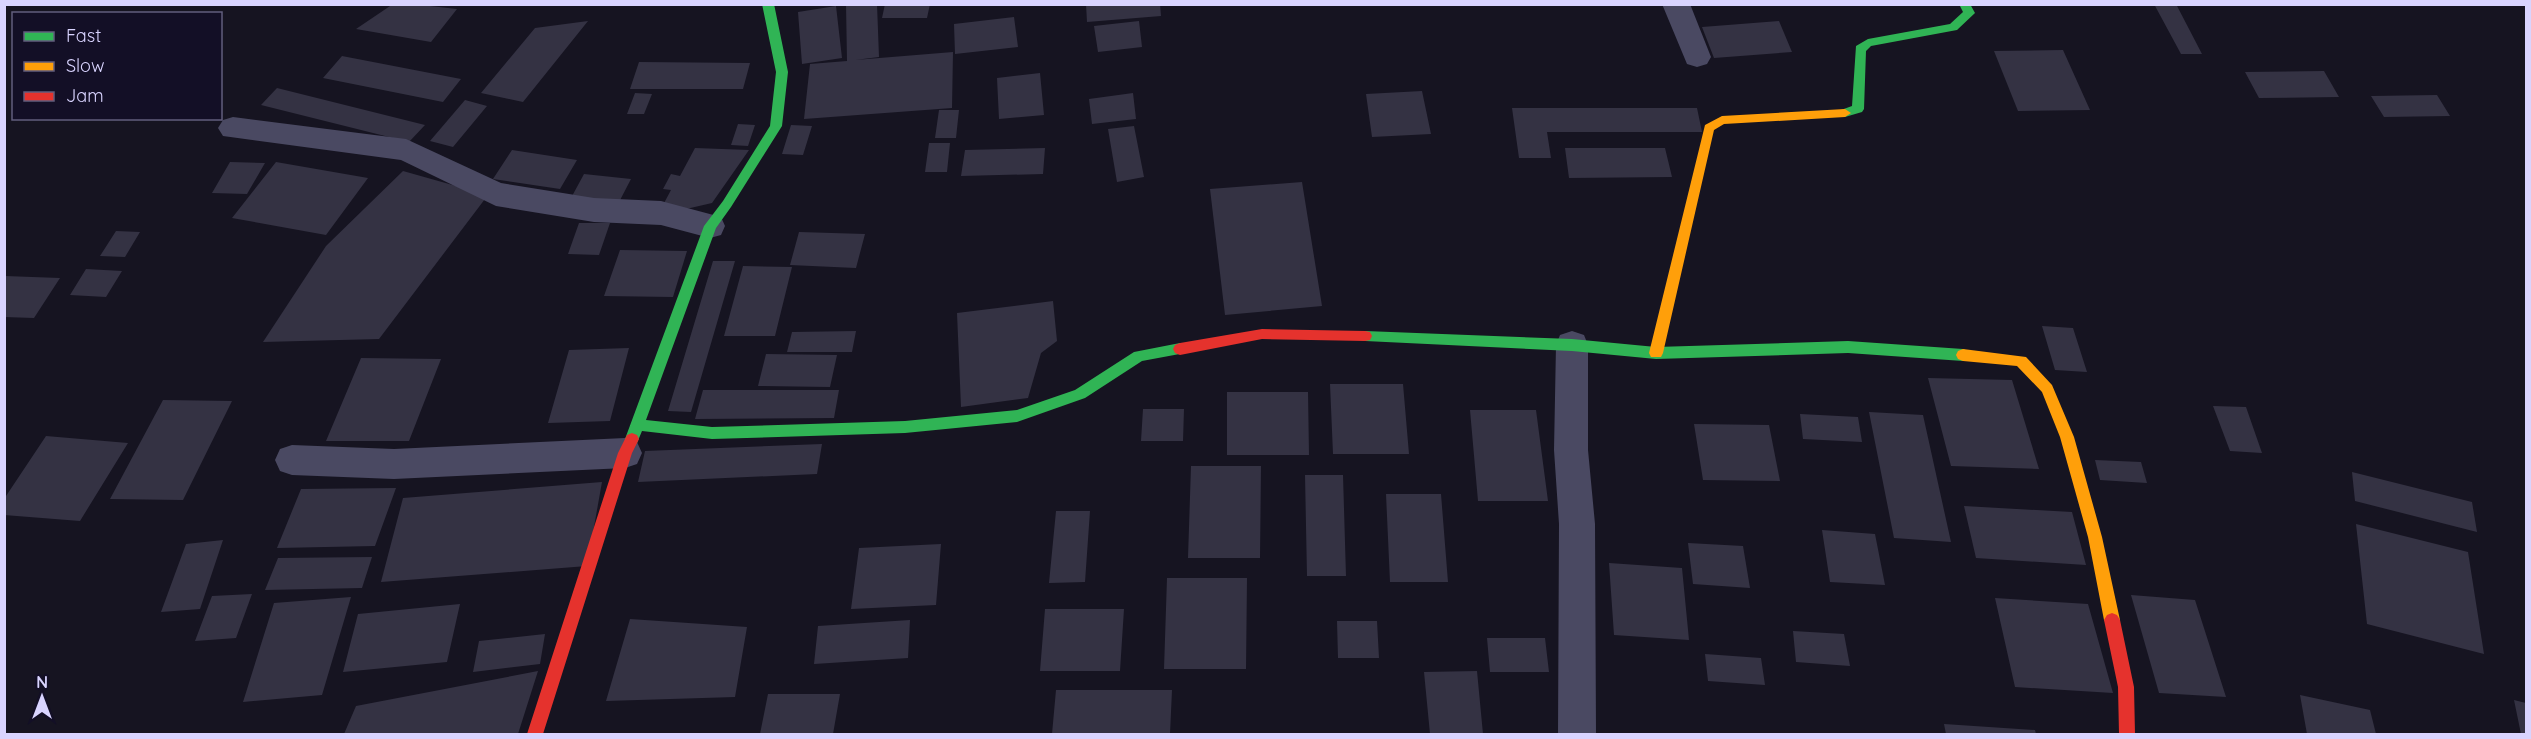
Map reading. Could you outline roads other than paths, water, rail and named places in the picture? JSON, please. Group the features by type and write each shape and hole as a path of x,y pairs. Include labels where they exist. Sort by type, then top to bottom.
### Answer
{"street":[{"path":"535,735 632,439 710,226 727,204 776,126 783,72 768,4"},
{"path":"1676,4 1697,57"},
{"path":"1656,353 1709,128 1722,120 1851,113 1858,109 1860,49 1868,43 1953,27 1969,13 1964,4"},
{"path":"233,128 406,150 496,194 594,210 661,213 710,226"},
{"path":"292,460 394,464 632,439 712,433 905,427 1017,416 1080,394 1139,356 1262,334 1384,336 1572,345 1656,353 1848,347 1997,357 2022,362 2047,389 2067,437 2095,537 2126,687 2127,735"},
{"path":"1572,345 1571,450 1577,524 1577,735"}]}
